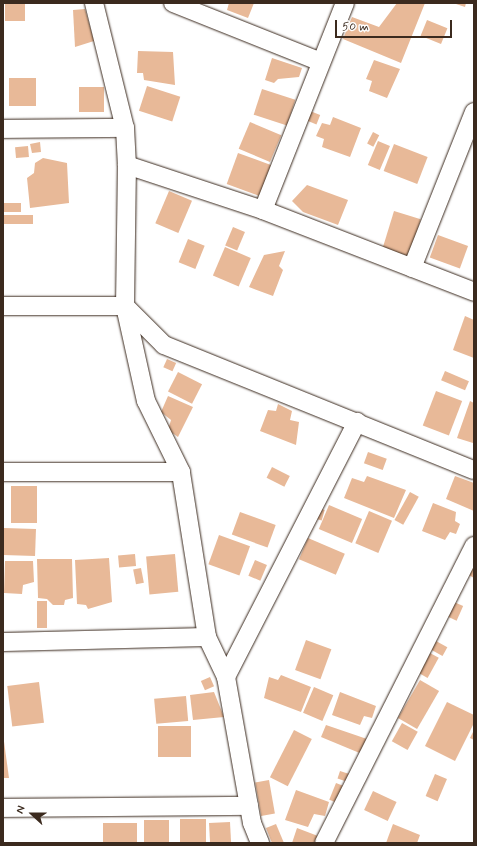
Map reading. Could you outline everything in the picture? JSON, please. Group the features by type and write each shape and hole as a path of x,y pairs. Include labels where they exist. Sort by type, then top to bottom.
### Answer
{"street":[{"path":"94,3 125,128 127,165 125,306 146,402 181,472 207,637 226,677 249,806 260,843"},
{"path":"173,3 322,62"},
{"path":"263,210 345,3"},
{"path":"412,268 474,112"},
{"path":"3,129 125,128"},
{"path":"127,165 263,210 474,292"},
{"path":"3,306 125,306 164,345 474,470"},
{"path":"226,677 357,422"},
{"path":"3,472 181,472"},
{"path":"324,843 474,546"},
{"path":"3,642 207,637"},
{"path":"3,808 249,806"}],"building":[{"path":"5,3 25,3 25,21 5,21"},
{"path":"229,3 254,3 248,18 227,10"},
{"path":"397,3 425,3 401,63 343,39 352,17 379,27"},
{"path":"453,3 466,3 465,7"},
{"path":"85,9 94,41 75,47 73,10"},
{"path":"427,20 447,28 441,44 421,36"},
{"path":"138,51 173,52 175,85 144,80 143,73 137,73"},
{"path":"272,58 302,68 299,77 278,79 274,83 265,80"},
{"path":"374,60 400,69 387,98 369,91 372,81 366,79"},
{"path":"9,78 36,78 36,106 9,106"},
{"path":"147,86 180,97 172,122 139,111"},
{"path":"79,87 104,87 104,112 79,112"},
{"path":"262,89 295,100 287,125 254,115"},
{"path":"310,111 320,115 316,124 306,120"},
{"path":"333,117 361,128 350,157 322,147 324,139 316,136 322,123 330,125"},
{"path":"250,122 281,135 270,162 239,149"},
{"path":"373,132 379,135 373,147 367,144"},
{"path":"378,141 390,146 380,170 368,165"},
{"path":"40,142 41,152 32,153 30,144"},
{"path":"394,144 428,157 417,184 384,171"},
{"path":"28,146 29,157 16,158 15,147"},
{"path":"238,153 271,165 260,196 227,184"},
{"path":"43,158 67,163 69,203 30,208 27,178 34,173 35,163"},
{"path":"307,185 348,200 338,225 303,212 292,201"},
{"path":"169,191 192,201 178,233 155,223"},
{"path":"3,203 21,203 21,212 3,212"},
{"path":"394,211 421,219 409,256 383,248"},
{"path":"3,215 33,215 33,224 3,224"},
{"path":"233,227 245,232 237,250 225,245"},
{"path":"438,235 468,246 460,268 430,258"},
{"path":"188,239 205,246 195,269 179,262"},
{"path":"225,247 251,258 239,286 213,276"},
{"path":"285,251 279,266 283,270 273,296 249,287 264,255"},
{"path":"465,316 474,320 474,358 453,350"},
{"path":"167,359 176,363 172,371 163,367"},
{"path":"445,371 469,381 465,390 441,380"},
{"path":"178,372 202,384 192,404 168,392"},
{"path":"436,391 462,401 449,436 423,426"},
{"path":"168,396 193,407 178,437 168,430 171,420 161,412"},
{"path":"470,401 474,403 473,443 457,438"},
{"path":"278,404 292,411 290,420 299,422 296,445 260,431 268,410 276,411"},
{"path":"368,452 387,459 383,470 364,463"},
{"path":"272,467 290,476 284,487 267,478"},
{"path":"367,476 406,490 394,518 344,498 352,478 364,482"},
{"path":"455,476 474,483 474,511 446,499"},
{"path":"11,486 37,486 37,523 11,523"},
{"path":"410,492 419,497 403,525 394,520"},
{"path":"433,503 456,512 455,521 460,524 456,534 450,532 445,540 422,531"},
{"path":"329,505 362,519 352,543 319,529"},
{"path":"318,508 325,510 322,521 315,519"},
{"path":"369,511 392,521 378,553 355,543"},
{"path":"240,512 276,525 267,548 232,535"},
{"path":"4,528 36,529 35,556 3,555"},
{"path":"219,535 250,546 239,575 208,564"},
{"path":"308,538 345,554 336,575 299,559"},
{"path":"135,554 136,566 119,567 118,555"},
{"path":"175,554 178,592 149,594 146,557"},
{"path":"109,558 112,602 88,609 86,605 77,604 75,560"},
{"path":"37,559 72,559 73,598 65,600 64,605 53,605 47,599 38,598"},
{"path":"255,560 267,565 260,581 248,576"},
{"path":"5,561 33,561 34,582 23,585 22,594 4,593"},
{"path":"474,561 474,578 467,574"},
{"path":"141,568 144,583 136,584 133,570"},
{"path":"37,601 47,601 47,628 37,628"},
{"path":"454,602 463,606 457,621 447,617"},
{"path":"306,640 331,649 320,679 295,670"},
{"path":"436,641 447,647 443,656 431,650"},
{"path":"430,653 439,658 428,678 419,673"},
{"path":"281,675 311,687 301,712 264,698 269,677 278,680"},
{"path":"210,677 214,686 205,690 201,681"},
{"path":"420,680 439,691 417,729 398,718"},
{"path":"39,682 44,723 12,727 7,686"},
{"path":"314,687 333,695 322,721 303,713"},
{"path":"214,692 224,717 193,720 190,695"},
{"path":"340,692 376,706 372,718 364,716 360,725 332,715"},
{"path":"186,696 188,721 156,724 154,699"},
{"path":"447,702 474,715 474,723 455,761 425,746"},
{"path":"402,723 418,732 408,750 392,741"},
{"path":"326,725 367,739 362,754 321,737"},
{"path":"158,726 191,726 191,757 158,757"},
{"path":"294,730 312,739 288,786 270,777"},
{"path":"474,730 474,740 470,738"},
{"path":"3,734 9,778 3,778"},
{"path":"340,771 352,775 350,783 338,779"},
{"path":"435,774 447,779 438,801 426,796"},
{"path":"269,780 275,813 261,816 255,782"},
{"path":"336,783 346,787 339,804 329,800"},
{"path":"296,790 329,802 325,816 314,814 308,827 285,820"},
{"path":"373,791 397,802 388,821 364,810"},
{"path":"180,819 206,819 206,843 180,843"},
{"path":"144,820 169,820 169,843 144,843"},
{"path":"230,822 231,843 210,843 209,823"},
{"path":"103,823 137,823 137,843 103,843"},
{"path":"276,824 284,843 272,843 266,828"},
{"path":"393,824 420,835 417,843 386,843"},
{"path":"297,828 318,836 315,843 292,843"}]}
